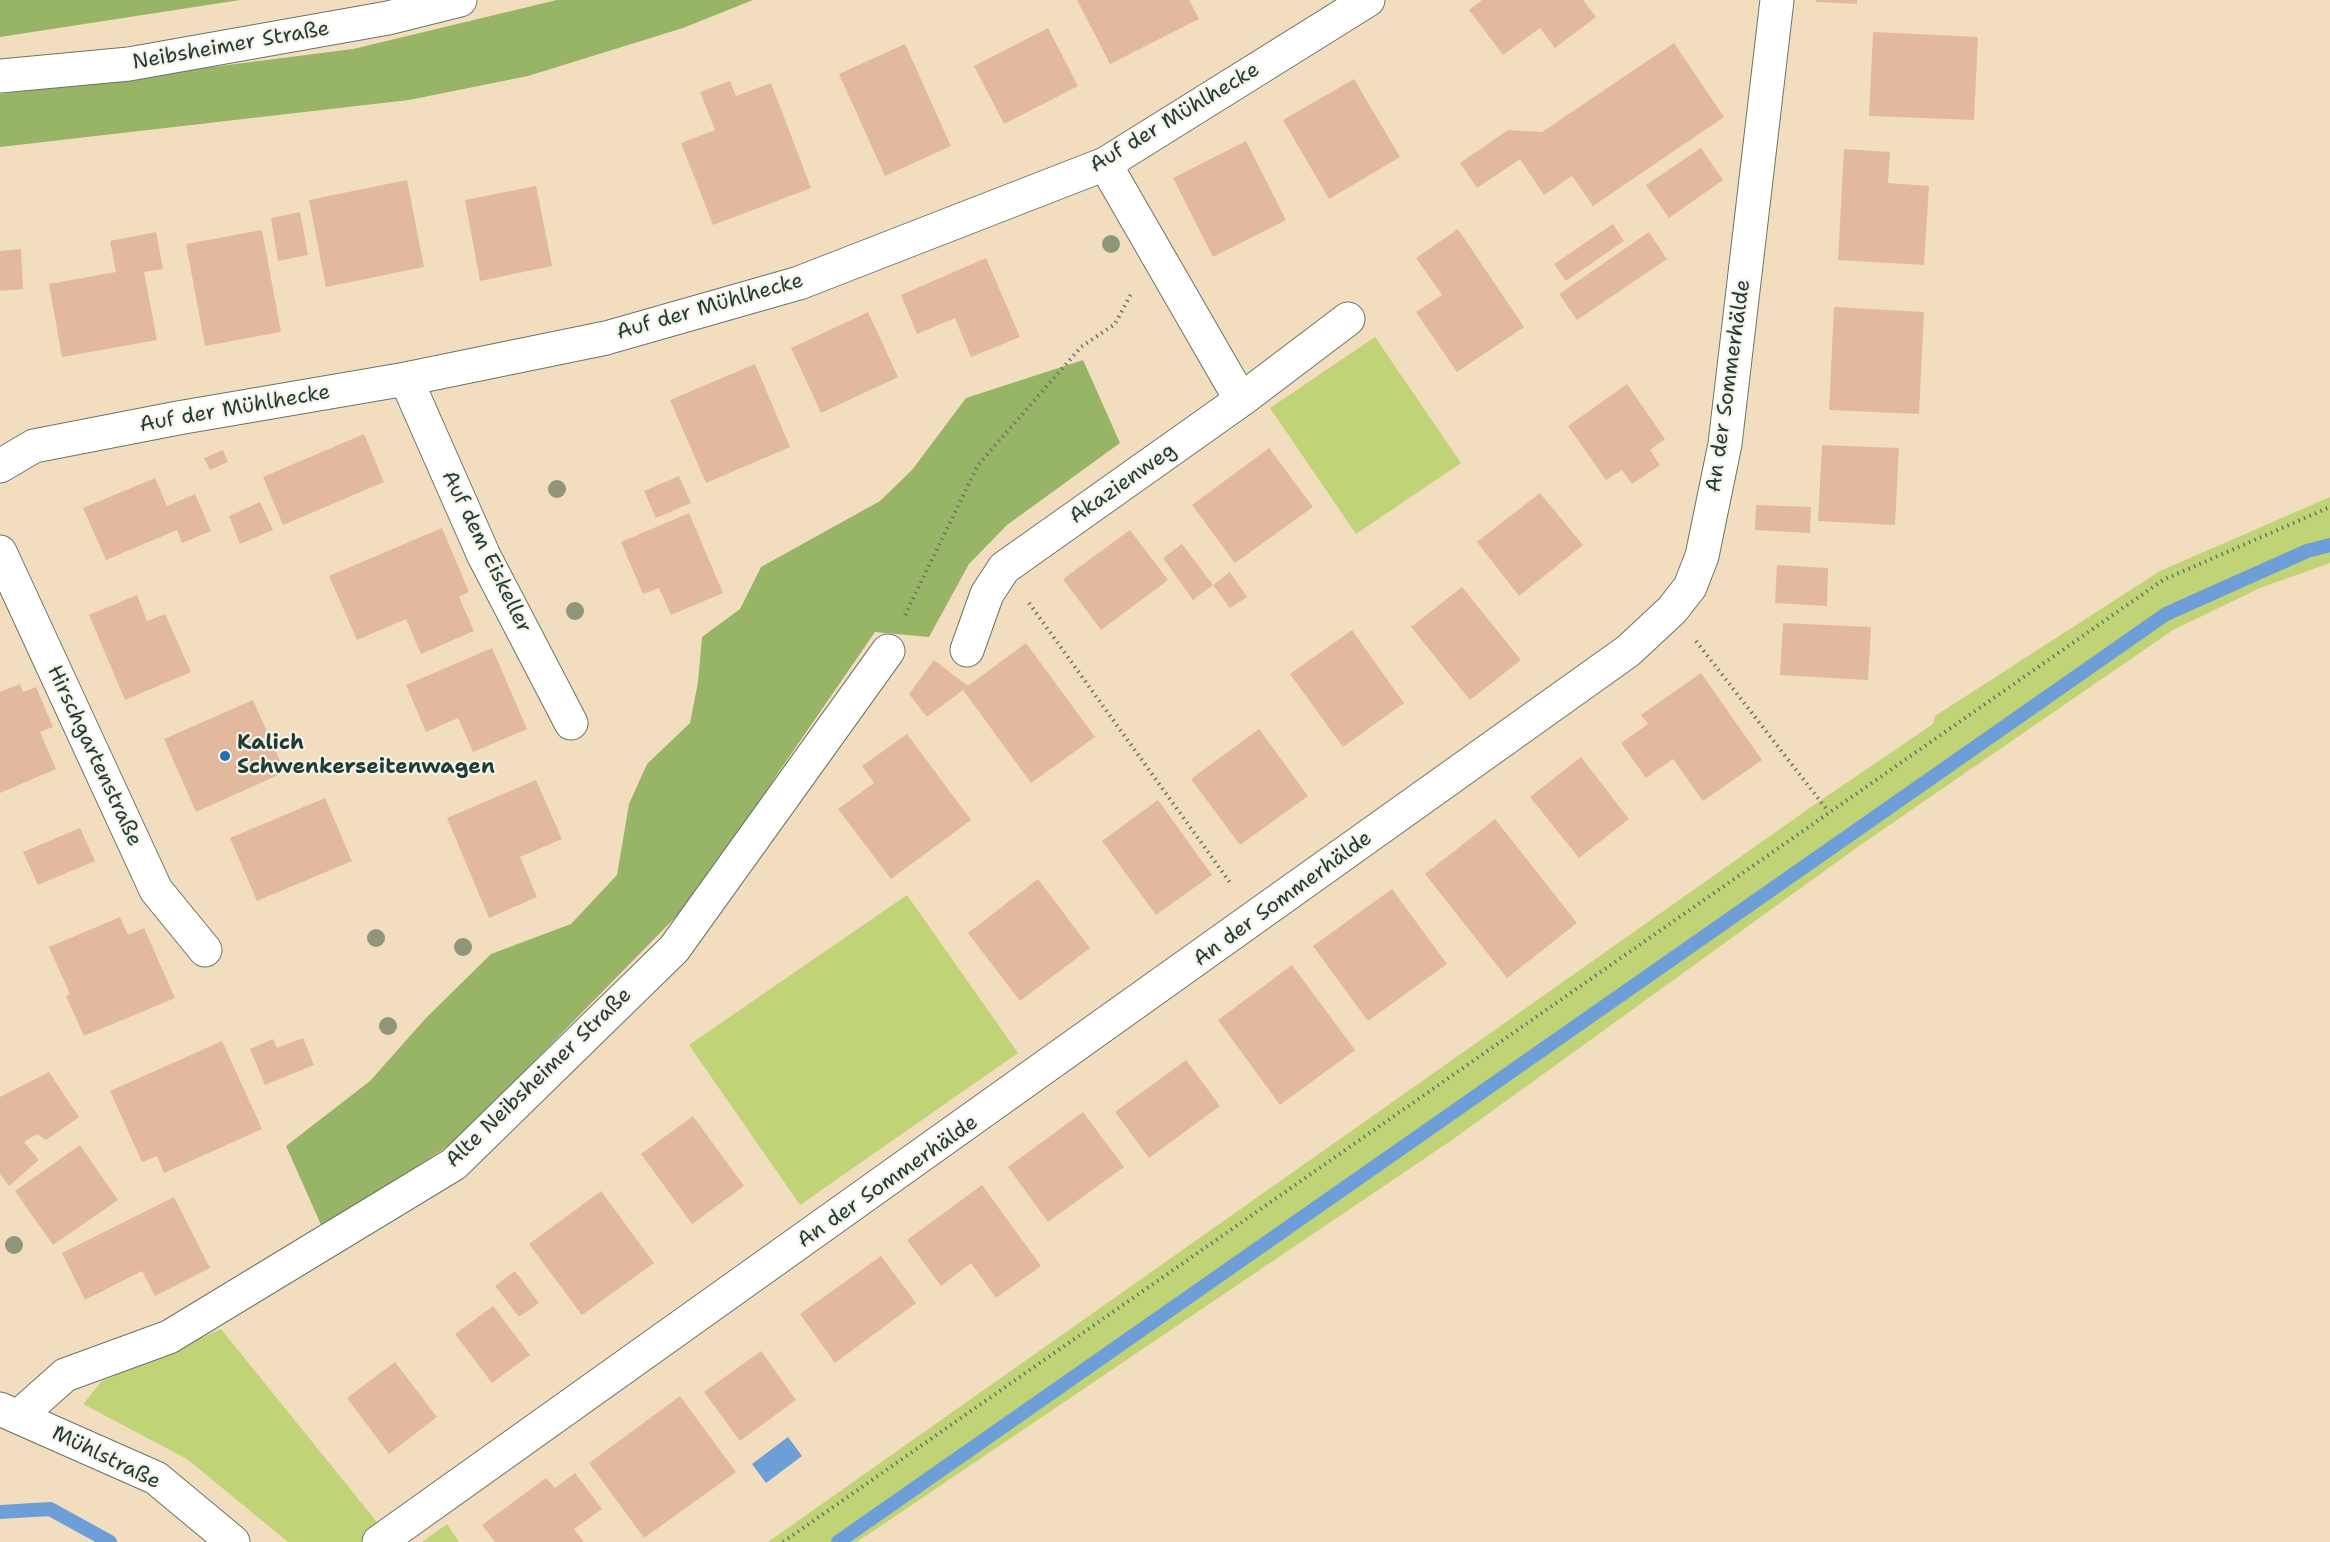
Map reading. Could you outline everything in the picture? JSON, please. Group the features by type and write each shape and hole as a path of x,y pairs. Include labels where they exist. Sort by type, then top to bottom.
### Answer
{"street":[{"name":"Neibsheimer Straße","path":"0,76 129,64 388,18 460,0"},
{"name":"Auf der Mühlhecke","path":"0,466 34,446 178,418 406,379 606,338 799,283 1104,164 1368,0"},
{"name":"An der Sommerhälde","path":"379,1542 1257,918 1628,651 1672,610 1690,587 1702,556 1725,444 1777,0"},
{"path":"1104,164 1241,400"},
{"name":"Akazienweg","path":"1004,568 1241,400 1348,319"},
{"name":"Auf dem Eiskeller","path":"406,379 484,556 571,723"},
{"name":"Hirschgartenstraße","path":"0,552 156,890 205,950"},
{"path":"967,650 987,594 1004,568"},
{"name":"Alte Neibsheimer Straße","path":"10,1412 65,1375 169,1337 454,1164 674,949 888,651"},
{"name":"Mühlstraße","path":"10,1412 156,1478 233,1542"}],"path":[{"path":"888,651 978,465 1081,347 1115,324 1143,271 1161,261"},
{"path":"783,1542 1828,811 2163,580 2330,507"},
{"path":"1004,568 1257,918"},
{"path":"1672,610 1828,811"}],"green space":[{"path":"0,0 240,0 0,37"},
{"path":"557,0 753,0 683,28 528,76 409,100 0,147 0,94 353,49"},
{"path":"1375,337 1461,463 1356,534 1270,408"},
{"path":"1083,360 1120,443 1007,525 969,564 929,637 875,632 776,776 711,881 456,1141 322,1227 286,1146 370,1081 425,1019 491,954 571,924 617,875 629,804 647,764 690,723 698,682 702,637 740,609 761,567 880,501 912,470 966,398"},
{"path":"2330,497 2330,563 2260,588 2173,630 1859,846 1452,1140 857,1542 768,1542 1814,805 1933,724 1935,716 2160,571"},
{"path":"907,895 1018,1053 800,1205 689,1045"},
{"path":"221,1329 393,1542 288,1542 187,1459 83,1404 102,1381"},
{"path":"447,1524 459,1542 422,1542"}],"water":[{"path":"788,1437 802,1456 766,1483 752,1464"}],"building":[{"path":"1077,0 1189,0 1199,19 1110,64"},
{"path":"1482,0 1583,0 1596,17 1555,48 1540,28 1503,55 1469,10"},
{"path":"1816,0 1857,0 1857,4 1816,2"},
{"path":"1048,28 1078,86 1004,124 974,66"},
{"path":"1873,32 1978,37 1974,120 1869,116"},
{"path":"1674,43 1724,117 1593,206 1572,176 1544,195 1520,159 1477,188 1460,163 1508,130 1542,132"},
{"path":"905,44 951,146 885,176 839,74"},
{"path":"1354,79 1400,157 1329,199 1283,120"},
{"path":"730,81 736,96 771,83 811,188 713,225 681,143 715,130 700,92"},
{"path":"1246,141 1286,220 1213,257 1173,178"},
{"path":"1701,148 1723,180 1669,218 1646,185"},
{"path":"1844,149 1890,152 1888,183 1929,186 1924,265 1838,260"},
{"path":"407,180 424,267 326,287 309,200"},
{"path":"536,186 552,266 480,281 465,200"},
{"path":"300,212 308,255 278,261 271,218"},
{"path":"1613,224 1624,241 1566,281 1554,264"},
{"path":"1458,229 1524,327 1457,372 1416,312 1442,295 1416,258"},
{"path":"262,230 281,332 205,346 186,244"},
{"path":"156,232 163,269 144,272 157,340 62,357 49,284 116,272 110,241"},
{"path":"1649,232 1667,259 1577,320 1559,294"},
{"path":"21,249 23,289 0,291 0,251"},
{"path":"986,258 1020,337 971,357 955,318 917,334 901,295"},
{"path":"1834,307 1924,312 1919,414 1829,410"},
{"path":"868,312 898,377 821,413 791,348"},
{"path":"755,364 790,447 706,483 670,400"},
{"path":"1627,384 1665,439 1650,450 1660,465 1632,484 1622,470 1606,480 1568,426"},
{"path":"364,434 384,482 283,525 263,477"},
{"path":"1822,445 1899,448 1895,525 1818,521"},
{"path":"1269,448 1313,507 1235,563 1192,505"},
{"path":"223,450 228,462 210,470 204,458"},
{"path":"679,476 691,503 656,518 644,491"},
{"path":"155,478 167,506 195,494 211,531 182,543 177,530 106,560 83,508"},
{"path":"1540,493 1583,545 1519,596 1477,542"},
{"path":"260,502 273,530 240,544 229,516"},
{"path":"1756,505 1811,507 1810,533 1755,530"},
{"path":"689,513 723,593 671,615 659,588 643,594 621,542"},
{"path":"442,528 469,592 459,597 474,631 421,654 406,619 357,640 329,576"},
{"path":"1130,530 1168,580 1101,630 1063,579"},
{"path":"1182,544 1213,585 1193,600 1163,558"},
{"path":"1777,565 1828,568 1827,606 1775,603"},
{"path":"1230,572 1247,597 1230,608 1213,585"},
{"path":"1462,587 1521,660 1470,700 1411,627"},
{"path":"137,595 147,621 165,614 191,672 125,700 89,615"},
{"path":"1783,623 1871,627 1868,680 1780,675"},
{"path":"1352,630 1404,703 1343,747 1290,674"},
{"path":"1026,643 1095,737 1031,783 963,690 927,717 909,694 934,660 968,686"},
{"path":"492,648 527,729 473,752 458,718 426,732 406,685"},
{"path":"1701,673 1762,760 1703,801 1673,759 1646,778 1621,743 1648,724 1641,715"},
{"path":"20,684 23,692 36,687 53,727 40,732 56,769 0,793 0,692"},
{"name":"Kalich Schwenkerseitenwagen","path":"253,700 285,772 196,812 164,739"},
{"path":"1259,729 1308,796 1240,845 1191,779"},
{"path":"907,734 971,820 891,879 838,809 874,783 862,766"},
{"path":"1581,757 1629,819 1579,858 1530,797"},
{"path":"536,780 562,839 520,857 537,897 489,918 447,818"},
{"path":"325,798 352,861 257,901 230,838"},
{"path":"1158,800 1212,875 1156,915 1102,841"},
{"path":"1495,819 1577,923 1507,978 1425,874"},
{"path":"80,828 95,861 38,885 23,852"},
{"path":"1038,879 1090,948 1020,1001 968,933"},
{"path":"1392,889 1447,964 1368,1021 1313,946"},
{"path":"120,917 128,935 144,928 175,998 84,1036 66,996 70,994 49,947"},
{"path":"1292,965 1355,1050 1280,1105 1218,1020"},
{"path":"303,1038 314,1065 265,1085 250,1049 273,1039 277,1048"},
{"path":"222,1041 262,1129 164,1173 157,1156 142,1162 110,1091"},
{"path":"1186,1060 1220,1106 1149,1158 1115,1112"},
{"path":"49,1072 79,1117 46,1140 37,1134 24,1142 39,1160 9,1186 0,1174 0,1097"},
{"path":"1083,1112 1124,1167 1048,1222 1008,1167"},
{"path":"693,1116 744,1186 692,1224 641,1154"},
{"path":"80,1145 118,1200 53,1245 15,1191"},
{"path":"982,1185 1041,1266 996,1298 971,1263 941,1286 907,1240"},
{"path":"601,1191 654,1263 582,1315 529,1244"},
{"path":"174,1197 210,1268 155,1296 142,1271 85,1300 62,1253"},
{"path":"881,1256 916,1303 835,1363 800,1314"},
{"path":"515,1271 539,1303 519,1317 495,1286"},
{"path":"493,1306 530,1355 492,1383 455,1334"},
{"path":"761,1351 796,1400 740,1441 704,1392"},
{"path":"395,1362 437,1417 389,1454 347,1398"},
{"path":"680,1396 736,1472 644,1538 589,1463"},
{"path":"575,1473 602,1509 574,1529 584,1542 495,1542 482,1525 546,1478 555,1488"}],"waterway":[{"path":"838,1542 2166,614 2307,551 2330,545"},
{"path":"0,1512 50,1509 110,1542"}],"place":[{"name":"Kalich Schwenkerseitenwagen","path":"225,756"}]}
